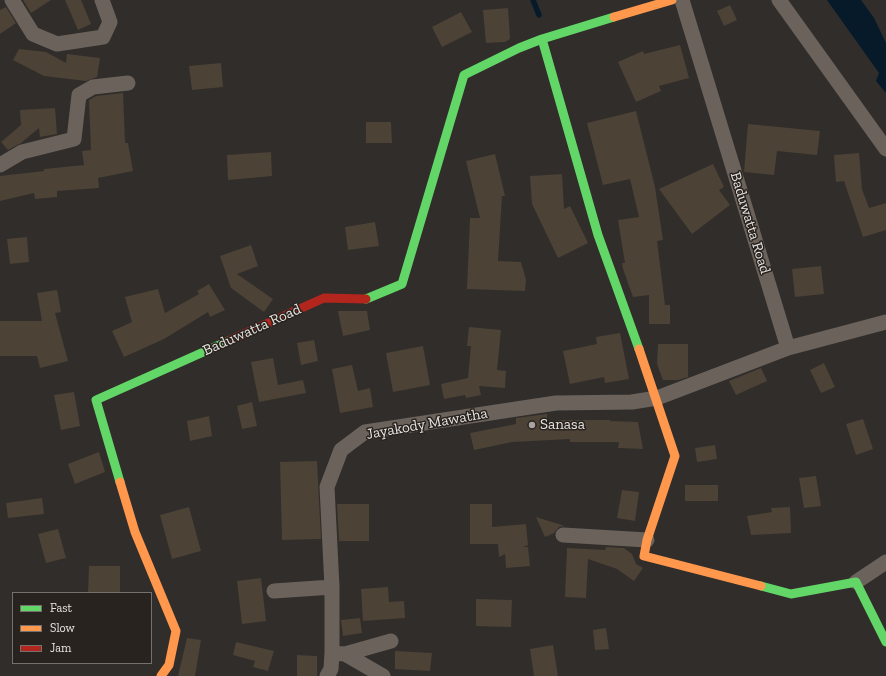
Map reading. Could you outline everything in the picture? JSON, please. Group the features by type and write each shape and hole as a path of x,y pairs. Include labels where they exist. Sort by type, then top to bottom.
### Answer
{"street":[{"path":"12,0 33,34 57,44 103,37 110,22 102,0"},
{"name":"Baduwatta Road","path":"161,676 169,665 176,630 135,532 96,400 324,298 364,300 402,284 464,75 542,39 672,0"},
{"name":"Baduwatta Road","path":"682,0 788,348"},
{"path":"779,0 886,149"},
{"path":"542,39 598,235 655,394 674,456 647,540 644,556 791,594 856,582 886,562"},
{"path":"0,165 22,152 74,139 79,95 94,87 128,83"},
{"path":"788,348 886,322"},
{"name":"Jayakody Mawatha","path":"327,676 339,654 332,587 327,487 341,450 365,432 556,403 632,402 788,348"},
{"path":"563,535 647,540"},
{"path":"856,582 886,642"},
{"path":"274,592 332,587"},
{"path":"339,654 390,641"},
{"path":"339,654 383,676"}],"water":[{"path":"827,0 861,0 874,18 886,43 886,93 876,81 879,73"}],"building":[{"path":"23,0 51,0 31,13"},
{"path":"65,0 81,0 91,24 78,30"},
{"path":"730,5 737,20 724,26 717,11"},
{"path":"6,7 16,23 0,34 0,10"},
{"path":"508,8 510,39 505,42 486,43 483,10"},
{"path":"461,12 472,32 442,47 432,27"},
{"path":"680,45 689,78 659,86 661,91 636,102 618,62 643,51 644,54"},
{"path":"19,49 46,52 66,63 67,54 100,58 97,77 86,81 44,76 13,60"},
{"path":"221,63 223,87 192,90 189,66"},
{"path":"123,93 125,143 128,143 133,171 98,178 99,188 57,191 57,197 35,199 34,193 0,201 0,176 44,171 44,169 84,165 82,151 91,150 89,100 96,96"},
{"path":"55,108 57,134 40,137 39,128 21,143 8,150 1,142 21,125 20,110"},
{"path":"636,111 655,187 663,240 657,241 665,305 670,305 670,324 649,324 649,295 633,297 623,269 622,263 625,263 618,220 639,217 630,179 603,185 587,123"},
{"path":"366,122 391,122 392,143 366,143"},
{"path":"748,124 820,131 817,155 777,151 774,175 744,172"},
{"path":"271,152 272,176 228,180 227,155"},
{"path":"859,153 862,189 869,208 886,203 886,230 863,237 844,181 836,182 834,155"},
{"path":"495,154 505,196 502,196 498,261 521,262 526,280 525,291 467,289 470,218 480,218 466,161"},
{"path":"713,164 724,187 719,190 730,205 692,234 659,189"},
{"path":"562,174 564,209 570,206 588,243 558,258 532,204 530,176"},
{"path":"375,222 379,246 348,250 345,227"},
{"path":"27,237 29,262 10,264 7,239"},
{"path":"251,245 258,266 237,274 273,299 264,312 231,288 220,256"},
{"path":"821,266 824,294 795,297 792,269"},
{"path":"209,284 225,310 210,317 208,312 164,339 124,357 112,331 132,322 125,297 158,289 165,313 199,294 197,291"},
{"path":"57,290 61,312 55,313 68,361 40,368 37,356 0,356 0,321 42,321 37,293"},
{"path":"338,311 367,311 370,330 343,336"},
{"path":"469,327 501,330 497,370 506,371 505,388 479,386 481,395 466,398 465,395 444,399 441,384 468,378 471,346 467,346"},
{"path":"620,333 629,379 605,383 604,377 570,384 563,351 597,344 596,337"},
{"path":"314,340 318,361 301,365 297,343"},
{"path":"658,344 688,344 688,377 678,380 663,380 657,364"},
{"path":"423,346 430,385 393,392 386,353"},
{"path":"273,358 278,385 303,380 306,393 259,402 251,362"},
{"path":"824,363 835,387 821,393 810,370"},
{"path":"352,365 358,391 370,388 373,407 340,413 332,369"},
{"path":"761,368 767,381 736,395 729,381"},
{"path":"74,392 80,426 61,430 54,395"},
{"path":"252,402 257,426 242,429 237,406"},
{"path":"547,414 547,424 558,420 610,420 638,422 643,449 618,448 619,442 570,442 570,439 512,442 474,450 470,433 516,424 516,418"},
{"path":"209,416 212,436 190,441 187,421"},
{"path":"863,419 873,449 856,455 846,424"},
{"path":"715,445 717,459 697,462 695,448"},
{"path":"99,452 105,472 75,484 68,464"},
{"path":"317,461 321,539 282,540 280,462"},
{"path":"816,476 821,506 804,508 799,478"},
{"path":"685,485 718,485 718,501 685,501"},
{"path":"622,490 639,492 635,521 617,518"},
{"path":"42,498 44,514 8,518 6,503"},
{"path":"337,504 369,504 369,541 339,541"},
{"path":"470,504 492,504 492,527 526,524 528,545 523,547 528,547 530,566 506,568 505,554 499,557 498,544 470,544"},
{"path":"189,507 201,551 172,559 160,515"},
{"path":"790,507 791,533 751,535 747,516 772,512 771,508"},
{"path":"536,517 565,526 559,527 554,533 545,537"},
{"path":"58,529 66,558 46,563 38,534"},
{"path":"606,547 624,548 632,554 636,564 643,568 634,581 617,569 588,559 586,598 565,597 567,548 605,550"},
{"path":"89,566 120,566 120,592 88,592"},
{"path":"261,578 266,621 242,624 237,581"},
{"path":"388,587 389,602 404,601 405,618 363,621 361,589"},
{"path":"476,599 512,600 511,627 476,626"},
{"path":"360,618 362,633 343,636 341,620"},
{"path":"606,628 609,649 595,650 593,630"},
{"path":"187,638 201,640 195,676 178,676"},
{"path":"236,642 274,651 268,671 253,667 255,661 233,655"},
{"path":"553,645 558,676 534,676 530,649"},
{"path":"395,651 432,653 430,671 395,669"},
{"path":"297,655 317,656 317,676 297,676"}],"waterway":[{"path":"533,0 539,15"}],"traffic: fast":[{"path":"366,299 402,284 464,75 519,48 542,39 614,17"},
{"path":"542,39 598,235 639,349"},
{"path":"120,482 96,400 228,341"},
{"path":"761,586 791,594 856,582 886,642"}],"traffic: slow":[{"path":"614,17 672,0"},
{"path":"639,349 675,456 647,540 644,556 761,586"},
{"path":"120,482 135,532 176,631 169,665 161,676"}],"traffic: jam":[{"path":"228,341 324,298 366,299"}],"place":[{"name":"Sanasa","path":"532,425"}]}
